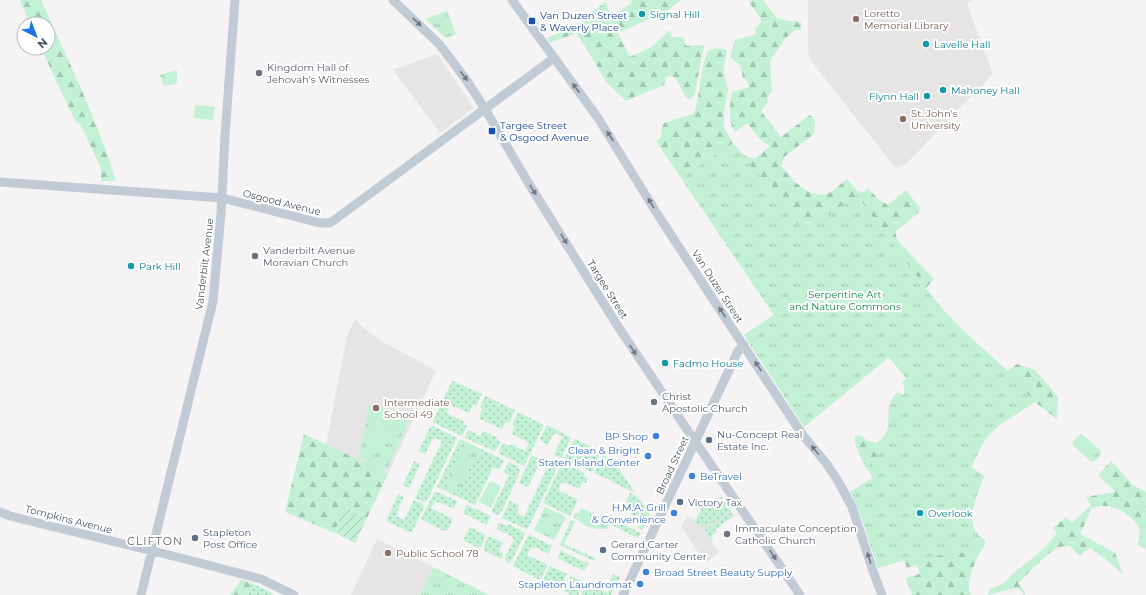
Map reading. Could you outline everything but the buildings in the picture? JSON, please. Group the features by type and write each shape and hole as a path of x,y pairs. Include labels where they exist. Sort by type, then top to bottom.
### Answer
{"street":[{"name":"Vanderbilt Avenue","path":"141,595 213,300 220,230 235,0"},
{"name":"Targee Street","path":"393,0 440,45 467,81 613,319 800,595"},
{"name":"Van Duzer Street","path":"512,0 598,118 658,215 802,434 829,468 846,494 854,512 882,595"},
{"name":"Osgood Avenue","path":"0,182 222,198 320,223 329,223 554,58"},
{"name":"Broad Street","path":"623,595 737,354 744,345"},
{"name":"Tompkins Avenue","path":"0,512 10,516 261,579 294,595"}],"shaded area":[{"name":"St. John's University","path":"808,0 973,0 967,4 993,74 906,164 900,166 899,168 896,167 812,62 808,49"},
{"path":"437,54 474,108 440,133 393,70"},
{"name":"Intermediate School 49","path":"355,319 368,332 381,341 436,371 388,474 326,445 347,336"},
{"path":"721,496 734,515 706,534 719,553 705,563 681,526 688,516 695,521 704,505 708,506"},
{"name":"Public School 78","path":"377,539 433,567 420,595 351,595"}],"green space":[{"path":"20,0 41,0 48,16 27,16"},
{"path":"632,0 681,0 667,11 618,33 630,57 651,47 670,30 672,37 683,37 686,46 705,45 695,94 691,99 687,99 675,77 669,76 666,77 664,85 626,101 606,82 576,33 550,43 548,39 582,22 584,18 606,2 611,18 631,3"},
{"name":"Serpentine Art and Nature Commons","path":"751,0 763,0 777,18 801,22 801,30 792,32 785,39 770,61 772,91 767,97 769,100 761,111 781,137 810,115 815,120 814,134 784,157 781,166 795,182 813,194 827,194 847,179 857,191 863,192 868,188 879,200 888,205 906,190 920,208 918,213 895,232 898,241 934,279 926,288 944,311 975,342 1008,371 1017,364 1035,370 1058,397 1057,419 1035,402 999,425 985,439 971,467 984,476 974,504 972,518 975,531 986,542 970,576 969,589 971,595 912,595 906,578 920,574 917,565 907,568 904,560 878,568 863,522 865,519 850,492 873,478 858,452 855,436 859,435 868,441 876,443 883,438 888,426 892,400 896,394 899,399 904,394 904,386 902,383 906,378 889,357 804,427 791,407 770,362 744,335 774,315 656,141 661,137 664,123 693,114 702,70 708,51 720,48 725,49 727,52 724,65 724,74 728,90 724,112 724,128 733,143 743,155 754,159 770,146 760,139 747,123 735,132 732,127 730,117 732,92 749,87 746,79 743,79 739,64 730,58 735,40 754,35 756,33 755,29 762,21 749,2"},
{"path":"447,11 456,34 446,38 425,19"},
{"path":"56,32 91,112 116,181 101,181 101,168 80,124 76,123 45,56 56,56"},
{"path":"177,70 177,83 164,86 160,75"},
{"path":"195,105 215,107 213,120 194,118"},
{"name":"Serpentine Art and Nature Commons","path":"733,143 804,231 857,195 938,305 972,340 1012,375 1035,402 999,425 985,439 971,467 984,476 974,504 972,518 975,531 986,542 982,550 904,560 878,568 861,516 850,492 873,478 868,468 880,452 876,443 883,438 886,432 890,405 893,398 898,392 902,395 904,394 904,386 902,383 906,378 889,357 804,427 744,335 774,315 682,178"},
{"path":"452,381 482,394 476,406 473,405 469,413 450,405 446,413 465,422 464,424 467,426 462,436 434,423 433,421"},
{"path":"485,396 515,410 509,423 506,422 502,429 480,419 479,416 483,409 480,408"},
{"path":"369,405 413,413 388,468 384,468 382,472 364,463 366,460 359,457"},
{"path":"371,409 395,413 392,428 369,424"},
{"path":"518,413 544,425 524,466 500,454 499,451 503,443 510,446 511,444 525,451 529,443 512,434 515,426 512,425"},
{"path":"547,425 571,438 561,458 554,455 562,437 555,433 547,446 540,439"},
{"path":"433,426 457,438 427,501 424,502 415,498 442,441 434,437 425,454 419,451 430,427"},
{"path":"369,428 386,431 383,453 365,449"},
{"path":"468,430 481,436 483,431 498,438 497,440 501,442 494,451 465,438"},
{"path":"304,434 388,474 367,518 346,507 336,529 340,535 285,512"},
{"path":"1080,434 1082,434 1101,451 1095,461 1091,462 1073,445 1073,441"},
{"path":"1083,438 1097,451 1091,458 1077,445"},
{"path":"460,439 465,441 447,485 449,489 448,492 437,487"},
{"path":"575,439 601,452 592,472 565,460"},
{"path":"465,441 481,449 475,462 473,461 460,489 452,494 448,492 449,489 447,487 447,482"},
{"path":"481,449 504,460 499,470 493,467 475,505 452,494 473,461 475,462"},
{"path":"603,454 619,469 635,493 594,473"},
{"path":"532,455 541,460 528,487 519,483"},
{"path":"461,459 469,463 461,481 452,477"},
{"path":"414,461 420,464 409,488 403,485"},
{"path":"1111,461 1133,485 1146,492 1146,549 1137,545 1140,536 1139,530 1137,524 1127,514 1108,506 1094,507 1092,508 1080,534 1115,553 1123,574 1090,548 1079,556 1070,546 1062,546 1057,548 1037,564 1019,582 1018,584 1023,589 1025,595 1023,595 1021,590 1016,588 988,595 990,589 1005,582 1011,575 1036,556 1047,545 1057,533 1053,528 1066,517 1072,523 1091,505 1086,497 1114,492 1114,490 1098,475"},
{"path":"509,462 518,466 520,472 502,511 498,515 491,512 509,475 503,472"},
{"path":"562,463 585,473 583,476 588,478 586,483 583,482 579,489 562,482 558,490 578,500 570,516 543,503"},
{"path":"549,464 557,468 528,528 526,529 502,518 510,501 519,505 517,513 524,517"},
{"path":"490,481 501,486 491,508 479,502"},
{"path":"435,491 457,501 454,509 435,501 431,508 453,519 448,530 444,531 421,519"},
{"path":"630,493 638,497 650,515 642,530 638,528 642,520 625,511 628,503 626,502"},
{"path":"398,494 404,497 396,516 404,520 414,500 423,504 424,507 412,532 386,521"},
{"path":"721,496 731,511 728,513 726,512 727,514 704,528 701,524 699,525 695,521 704,505 708,506"},
{"path":"467,505 491,516 487,525 463,513"},
{"path":"345,507 367,518 355,543 340,535 336,529"},
{"path":"545,507 566,517 554,540 534,530"},
{"path":"581,508 609,521 606,528 594,527 583,523 577,517"},
{"path":"732,512 734,516 718,527 715,531 717,532 711,536 713,539 712,543 706,533 706,529"},
{"path":"575,513 578,514 577,518 590,526 606,528 610,518 641,533 638,538 610,524 607,529 598,529 589,527 573,517"},
{"path":"571,520 575,521 564,544 595,558 594,561 560,545"},
{"path":"499,522 507,526 508,524 524,532 525,534 510,564 506,561 505,557 514,539 497,529"},
{"path":"470,527 486,535 481,547 478,548 463,540"},
{"path":"530,535 552,545 548,554 535,547 534,549 531,547 527,555 548,565 540,580 513,566 528,536"},
{"path":"489,536 503,543 499,550 503,554 501,559 485,551 483,548"},
{"path":"561,550 586,563 589,563 584,571 559,559 558,557"},
{"path":"550,566 567,574 559,589 542,581"},
{"path":"433,567 489,595 420,595"},
{"path":"613,574 620,577 611,595 581,595 587,583 608,593 611,586 608,584"},
{"path":"571,576 584,582 578,595 571,595 564,591"},
{"path":"241,580 252,583 244,595 230,595"},
{"path":"252,583 272,593 271,595 244,595"}],"place":[{"name":"Signal Hill","path":"642,14"},
{"name":"Loretto Memorial Library","path":"856,19"},
{"name":"Van Duzen Street & Waverly Place","path":"532,21"},
{"name":"Lavelle Hall","path":"926,44"},
{"name":"Kingdom Hall of Jehovah's Witnesses","path":"259,73"},
{"name":"Mahoney Hall","path":"943,90"},
{"name":"Flynn Hall","path":"927,96"},
{"name":"St. John's University","path":"903,119"},
{"name":"Targee Street & Osgood Avenue","path":"492,131"},
{"name":"Vanderbilt Avenue Moravian Church","path":"255,256"},
{"name":"Park Hill","path":"131,266"},
{"name":"Fadmo House","path":"665,363"},
{"name":"Christ Apostolic Church","path":"654,402"},
{"name":"Intermediate School 49","path":"376,408"},
{"name":"BP Shop","path":"656,436"},
{"name":"Nu-Concept Real Estate Inc.","path":"709,440"},
{"name":"Clean & Bright Staten Island Center","path":"648,456"},
{"name":"BeTravel","path":"692,476"},
{"name":"Victory Tax","path":"680,502"},
{"name":"H.M.A. Grill & Convenience","path":"674,513"},
{"name":"Overlook","path":"920,513"},
{"name":"Immaculate Conception Catholic Church","path":"727,534"},
{"name":"Stapleton Post Office","path":"195,538"},
{"name":"Gerard Carter Community Center","path":"603,550"},
{"name":"Public School 78","path":"388,553"},
{"name":"Broad Street Beauty Supply","path":"646,572"},
{"name":"Stapleton Laundromat","path":"640,584"}],"district":[{"name":"CLIFTON","path":"155,541"}]}
